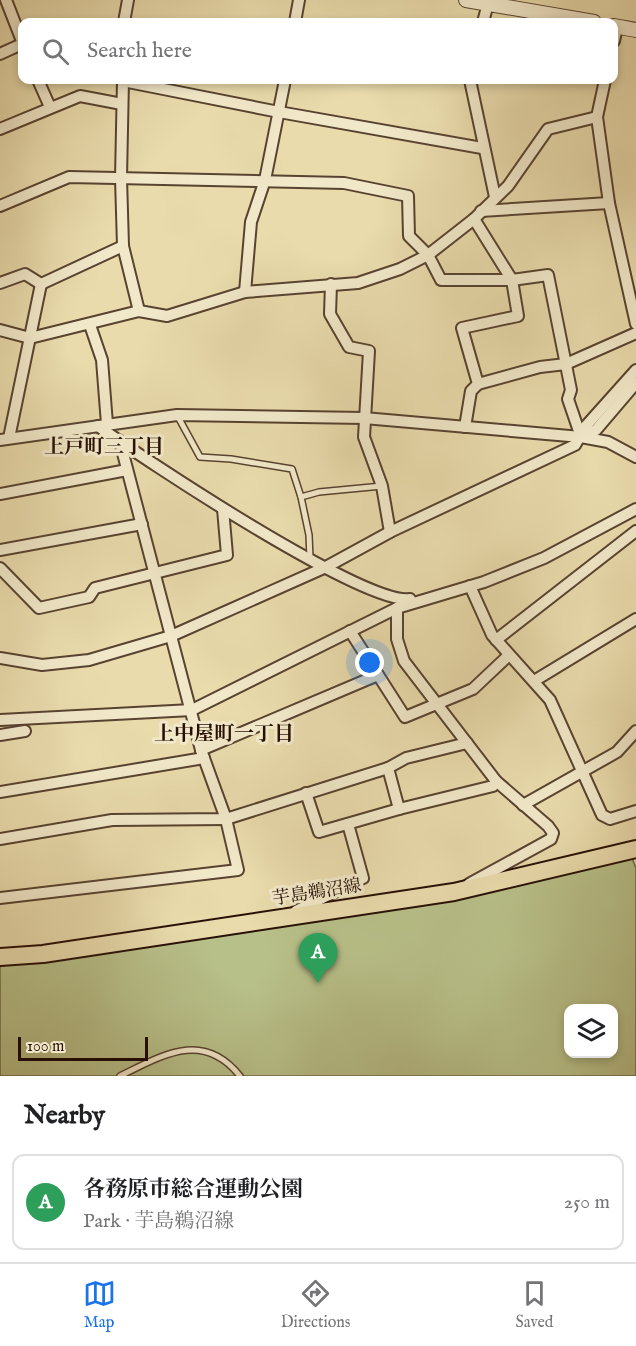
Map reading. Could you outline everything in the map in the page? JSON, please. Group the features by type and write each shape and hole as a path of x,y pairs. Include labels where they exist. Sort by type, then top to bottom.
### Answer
{"main road":[{"name":"芋島鵜沼線","path":"0,957 43,954 454,892 636,849"}],"street":[{"path":"6,0 18,32"},
{"path":"124,18 128,0"},
{"path":"296,18 299,0"},
{"path":"466,0 489,2 573,18"},
{"path":"484,18 489,2"},
{"path":"618,27 636,30"},
{"path":"0,54 18,45"},
{"path":"40,84 50,107"},
{"path":"123,84 121,178 123,246 139,311"},
{"path":"142,84 279,112 482,148"},
{"path":"245,292 251,222 265,180 284,84"},
{"path":"471,84 482,148 495,197"},
{"path":"604,84 597,117 609,203 636,324"},
{"path":"0,129 80,96 122,104"},
{"path":"0,330 30,338 90,325 139,311 167,316 245,292 358,283 400,269 428,255 478,215 508,186 548,129 597,117"},
{"path":"0,206 69,177 344,183 408,196 409,236 428,255 441,280 512,280 548,275 567,364 571,390 568,399 581,437"},
{"path":"478,215 609,203"},
{"path":"478,215 512,280 518,316 462,328 478,384"},
{"path":"41,284 123,246"},
{"path":"0,283 25,274 41,284"},
{"path":"41,284 5,439 177,415 364,418 581,437 608,442 636,457"},
{"path":"331,285 330,314 344,339 349,347 369,351 364,437 382,486 390,532"},
{"path":"90,325 102,360 103,425 120,442 223,509 377,593 400,601 428,597"},
{"path":"465,427 471,391 478,384 540,367 567,364 636,333"},
{"path":"0,658 42,665 89,660 171,636 326,567 390,532 576,445 585,427 636,370"},
{"path":"581,437 596,430 636,383"},
{"path":"0,898 238,870 226,819 203,754 120,442"},
{"path":"0,494 128,470"},
{"path":"0,568 39,608 89,597 95,588 227,555 223,509"},
{"path":"0,720 192,710 397,608 470,586 544,558 634,512"},
{"path":"0,550 141,524"},
{"path":"496,640 636,531"},
{"path":"470,586 496,640 550,700 602,815 610,819 636,811"},
{"path":"397,608 397,639 404,662 439,704 496,781 548,826 553,833 551,839 454,892"},
{"path":"534,681 636,619"},
{"path":"350,631 405,717 473,689 508,656"},
{"path":"0,792 203,754 378,675"},
{"path":"0,735 25,731"},
{"path":"523,805 617,752 636,731"},
{"path":"0,839 112,820 226,819 388,768 406,758 467,743"},
{"path":"388,768 399,809"},
{"path":"306,793 319,832 493,786 496,781"},
{"path":"294,916 296,910 363,878 348,824"}],"lane":[{"path":"177,415 200,457 231,459 292,469 309,535 310,558"},
{"path":"301,497 319,492 382,486"},
{"path":"120,1076 180,1050 204,1051 220,1056 240,1076"}],"green space":[{"path":"629,851 636,868 636,1076 0,1076 0,957 454,892"}],"place":[{"name":"各務原市総合運動公園","path":"318,983"}],"district":[{"name":"上戸町三丁目","path":"104,447"},
{"name":"上中屋町一丁目","path":"224,734"}]}
